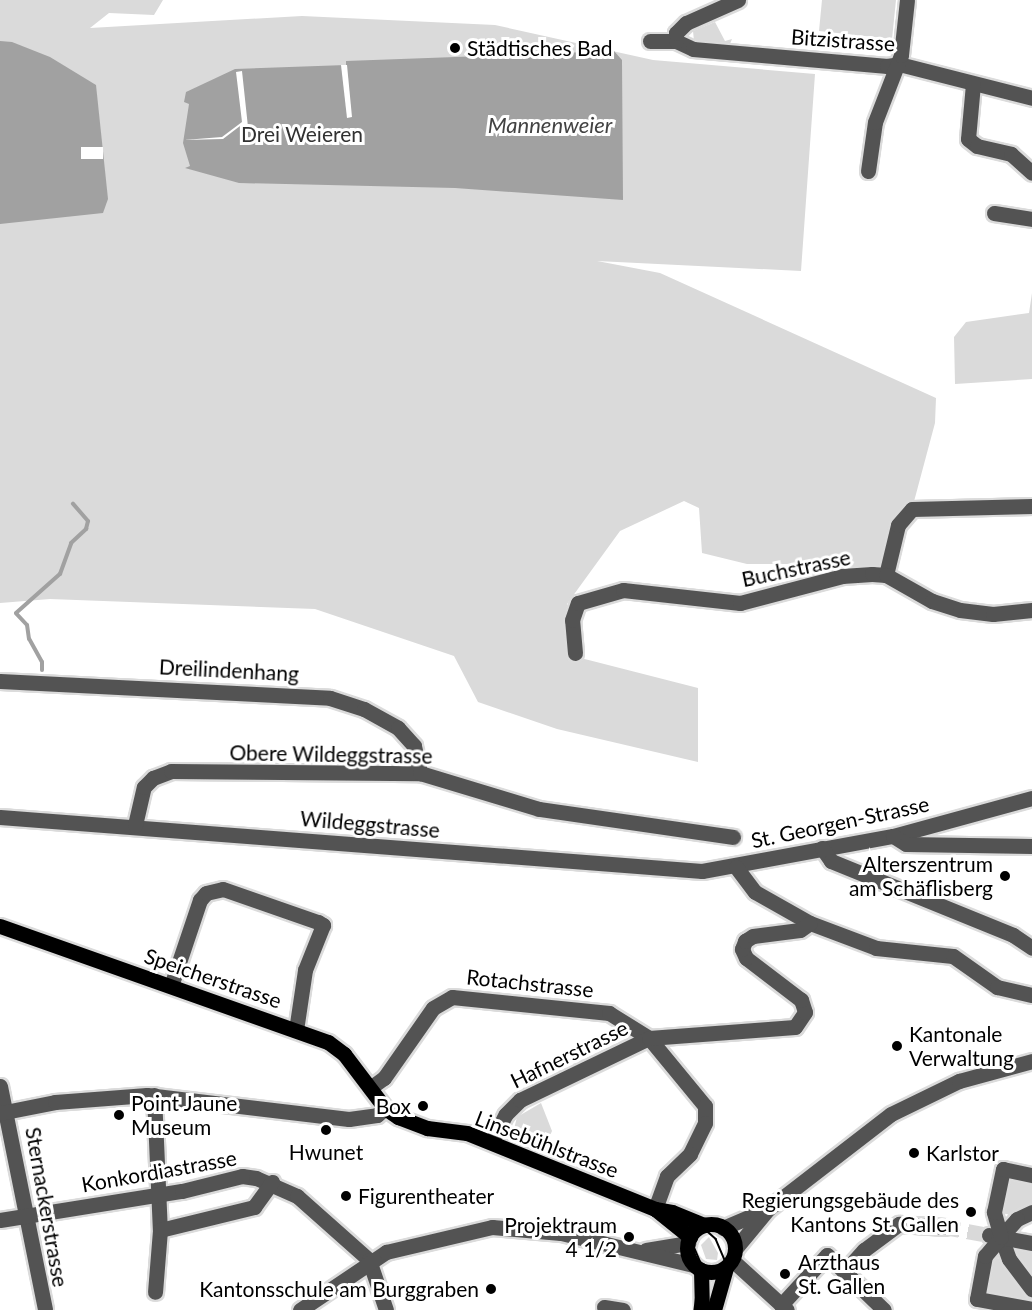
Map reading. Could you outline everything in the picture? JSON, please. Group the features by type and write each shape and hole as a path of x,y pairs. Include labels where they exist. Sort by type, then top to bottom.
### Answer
{"main road":[{"name":"Speicherstrasse","path":"0,926 328,1042 344,1054 385,1107"},
{"name":"Linsebühlstrasse","path":"385,1107 413,1125 467,1133 655,1209 672,1212 704,1225"},
{"name":"Linsebühlstrasse","path":"655,1209 689,1240"},
{"path":"702,1310 697,1267 689,1240 704,1225 723,1228 732,1237 731,1259 714,1310"},
{"path":"697,1267 714,1272 731,1259"}],"street":[{"path":"676,41 676,33 686,23 738,0"},
{"path":"868,171 875,122 892,73 899,64 907,0"},
{"name":"Bitzistrasse","path":"650,41 676,41 693,49 899,64 1032,98"},
{"path":"973,84 968,139 977,146 1011,154 1032,173"},
{"path":"994,213 1032,219"},
{"path":"1032,506 912,509 898,525 886,575 897,584 955,609 993,614 1032,610"},
{"name":"Buchstrasse","path":"575,652 575,606 583,599 603,593 624,590 740,603 842,576 886,575"},
{"name":"Dreilindenhang","path":"0,681 330,698 364,709 398,728 414,746 420,773"},
{"name":"Obere Wildeggstrasse","path":"135,825 144,787 153,778 171,771 420,773 539,809 733,837"},
{"name":"St. Georgen-Strasse","path":"1032,798 893,836 822,848 736,867 755,892 810,923 876,948 953,956 997,987 1032,995"},
{"name":"Wildeggstrasse","path":"0,817 135,825 681,870 736,867"},
{"path":"893,836 906,844 1032,846"},
{"path":"822,848 831,861 1013,935 1032,948"},
{"path":"171,986 200,900 206,893 223,889 308,918 322,925 305,970 296,1030"},
{"path":"649,1038 795,1027 805,1012 801,1000 746,958 742,949 749,938 800,930 810,923"},
{"name":"Rotachstrasse","path":"370,1088 384,1078 433,1008 452,997 598,1010 618,1017 649,1038 701,1098 706,1115 690,1154 667,1176 655,1209"},
{"name":"Hafnerstrasse","path":"492,1142 506,1114 520,1100 649,1038"},
{"path":"884,1310 827,1255 784,1308 731,1259 768,1209 849,1143 913,1102 959,1081 1032,1061"},
{"name":"Sternackerstrasse","path":"0,1086 45,1310"},
{"path":"154,1095 155,1195 160,1230 155,1292"},
{"path":"4,1113 70,1100 154,1095 349,1119 377,1115 385,1107"},
{"path":"1032,1175 1003,1169 994,1212 995,1236 1032,1289"},
{"name":"Konkordiastrasse","path":"0,1220 155,1195 242,1176 273,1182 297,1196 369,1260"},
{"path":"160,1230 254,1207 273,1182"},
{"path":"723,1228 768,1209"},
{"path":"1032,1212 1017,1219 995,1236 985,1256 976,1299 1032,1309"},
{"path":"844,1272 864,1250 899,1224 925,1223 945,1227"},
{"path":"300,1310 369,1260 398,1248 505,1226 561,1233 638,1250 697,1267"},
{"path":"995,1236 1032,1243"},
{"path":"638,1250 689,1240"},
{"path":"369,1260 386,1310"},
{"path":"604,1307 623,1310"}],"green space":[{"name":"Drei Weieren","path":"0,0 163,0 154,15 109,13 90,28 302,16 495,25 653,60 815,74 801,271 597,261 660,273 936,398 935,423 912,509 888,567 813,585 804,564 747,564 702,553 699,508 684,501 620,531 567,604 569,655 698,688 698,762 557,729 478,702 454,656 315,609 50,599 0,603"},
{"path":"822,0 896,0 892,39 819,31"},
{"path":"715,22 725,41 732,39 730,44 694,41 693,31"},
{"path":"1032,293 1032,379 955,384 954,337 966,322 1029,313"},
{"path":"541,1103 552,1131 546,1144 514,1129 517,1117"},
{"path":"1005,1173 1032,1178 1032,1207 1015,1216 997,1212"},
{"path":"709,1237 718,1253 717,1260 706,1259 701,1245"},
{"path":"1014,1242 1032,1245 1032,1284 1011,1256"},
{"path":"988,1256 1006,1260 1031,1293 1029,1304 980,1295"}],"water":[{"path":"0,41 12,42 50,57 96,85 108,199 103,213 0,224"},
{"name":"Mannenweier","path":"614,51 622,60 623,200 455,188 239,183 185,168 190,166 183,143 189,104 184,102 186,92 235,69 346,65 346,61"}],"pier":[{"path":"341,65 347,65 352,117 347,118"},
{"path":"242,71 248,127 240,126 223,139 184,140 222,137 242,122 236,72"},
{"path":"81,147 103,147 103,159 81,159"}],"waterway":[{"path":"42,670 42,662 29,639 27,625 16,613 60,574 71,543 86,529 88,521 73,504"}],"tunnel":[{"path":"945,1227 989,1235"}],"tram line":[{"path":"0,924 326,1038 352,1057 388,1105 402,1117 493,1138 696,1221 716,1239 725,1260 726,1276 717,1310"},
{"path":"626,1202 675,1225 690,1237 701,1263 695,1310"}],"place":[{"name":"Städtisches Bad","path":"455,48"},
{"name":"Alterszentrum am Schäflisberg","path":"1005,876"},
{"name":"Kantonale Verwaltung","path":"897,1046"},
{"name":"Box","path":"423,1106"},
{"name":"Point Jaune Museum","path":"119,1115"},
{"name":"Hwunet","path":"326,1130"},
{"name":"Karlstor","path":"914,1153"},
{"name":"Figurentheater","path":"346,1196"},
{"name":"Regierungsgebäude des Kantons St. Gallen","path":"971,1212"},
{"name":"Projektraum 4 1/2","path":"629,1237"},
{"name":"Arzthaus St. Gallen","path":"785,1274"},
{"name":"Kantonsschule am Burggraben","path":"491,1289"}]}
